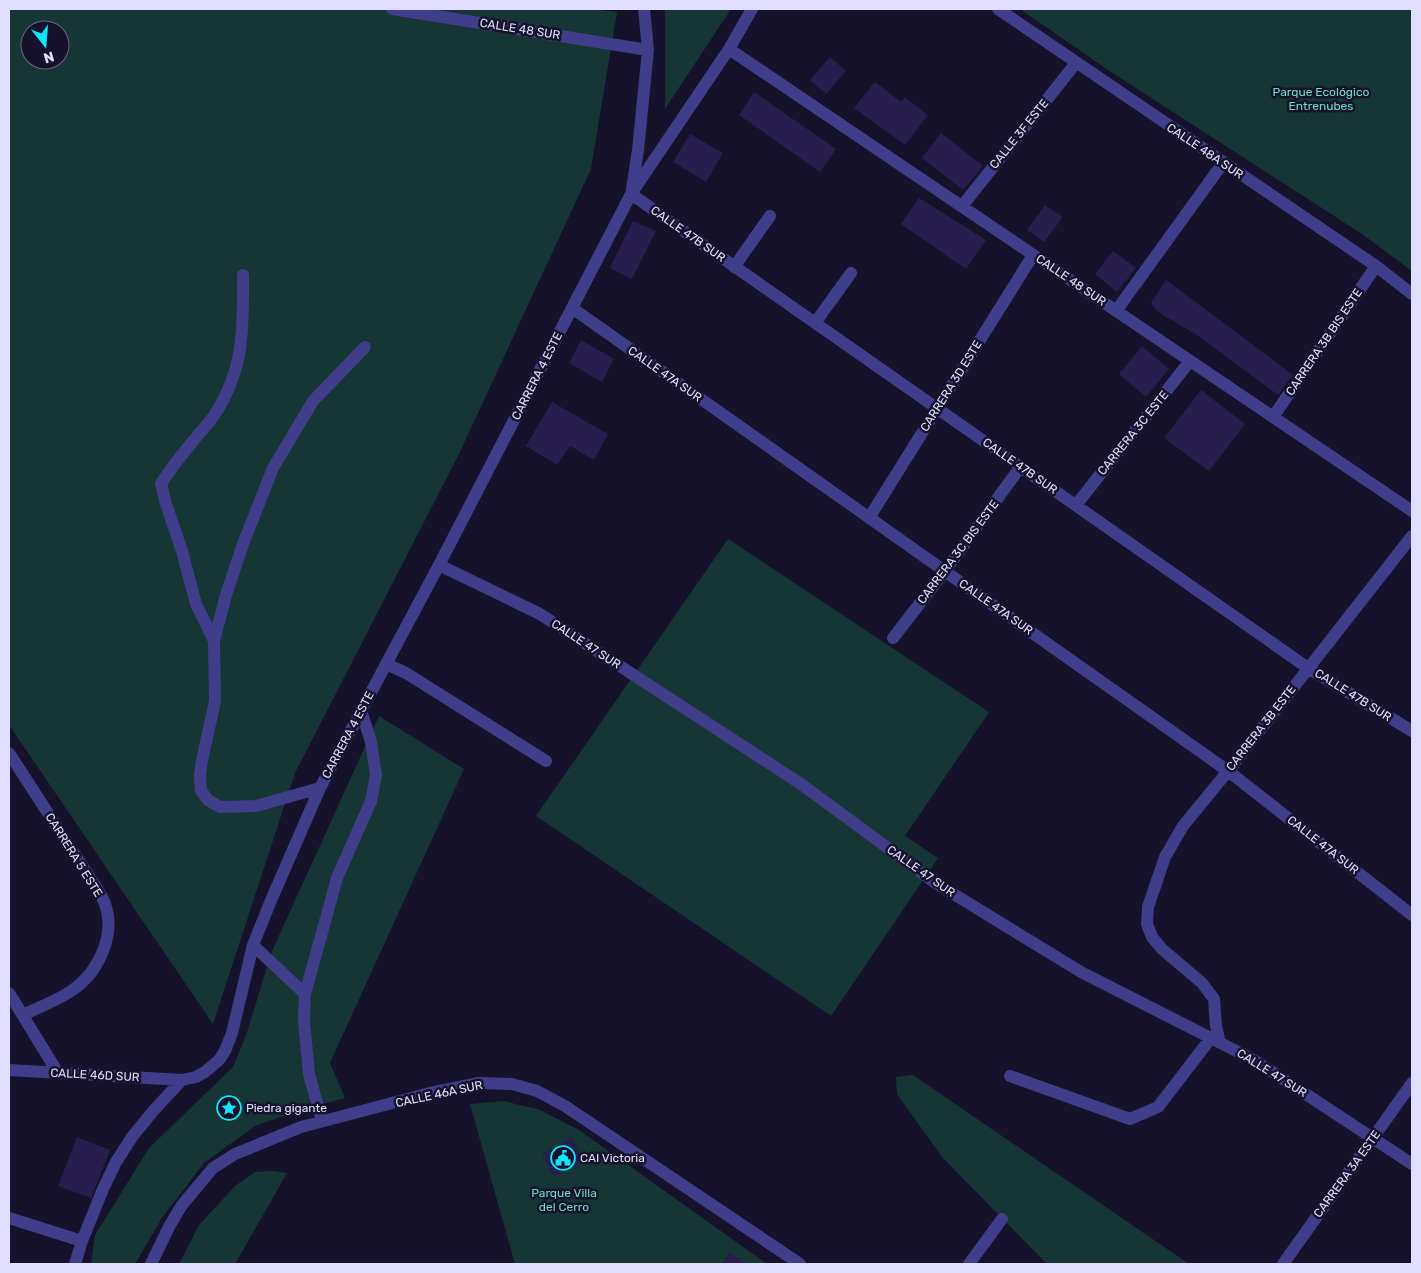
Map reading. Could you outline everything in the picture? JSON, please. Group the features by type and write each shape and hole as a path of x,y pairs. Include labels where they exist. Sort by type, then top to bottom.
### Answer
{"street":[{"name":"CALLE 48 SUR","path":"392,9 648,50"},
{"name":"CARRERA 4 ESTE","path":"631,194 638,150 648,50 644,9"},
{"name":"CARRERA 4 ESTE","path":"75,1264 103,1189 116,1162 132,1137 182,1080 196,1077 205,1072 219,1060 225,1051 232,1033 253,945 320,788 439,564 631,194 729,49 752,9"},
{"name":"CALLE 48A SUR","path":"998,9 1376,266 1412,294"},
{"name":"CALLE 48 SUR","path":"729,49 1412,512"},
{"name":"CALLE 3F ESTE","path":"962,206 1076,63"},
{"path":"1116,311 1223,163"},
{"name":"CALLE 47B SUR","path":"631,194 1308,668 1412,732"},
{"path":"734,267 770,216"},
{"name":"CARRERA 3D ESTE","path":"868,518 1033,255"},
{"name":"CARRERA 3B BIS ESTE","path":"1273,417 1376,266"},
{"path":"815,323 851,273"},
{"path":"214,641 196,604 161,484 172,466 215,415 230,385 239,358 243,330 243,275"},
{"name":"CALLE 47A SUR","path":"572,308 1228,771 1412,916"},
{"path":"320,788 256,806 220,807 208,800 201,791 200,776 215,701 214,641 237,561 273,468 313,401 365,348"},
{"name":"CARRERA 3C ESTE","path":"1076,505 1190,361"},
{"name":"CARRERA 3C BIS ESTE","path":"893,638 945,571 1021,466"},
{"name":"CARRERA 3B ESTE","path":"1216,1040 1214,999 1202,983 1162,949 1152,937 1147,924 1148,907 1165,857 1183,826 1412,536"},
{"name":"CALLE 47 SUR","path":"439,564 540,614 801,784 934,882 1081,972 1254,1060 1412,1164"},
{"path":"386,664 406,673 546,760"},
{"path":"322,1122 310,1074 304,1020 305,994 337,878 371,802 376,775 371,742 361,710"},
{"name":"CARRERA 5 ESTE","path":"9,752 96,887 105,904 108,925 105,947 93,971 74,989 23,1015"},
{"path":"253,945 305,994"},
{"path":"9,993 58,1073"},
{"path":"1010,1076 1130,1119 1158,1107 1216,1040"},
{"name":"CALLE 46D SUR","path":"9,1070 182,1080"},
{"name":"CALLE 46A SUR","path":"151,1264 170,1225 196,1186 213,1168 235,1154 301,1127 430,1093 479,1083 520,1086 566,1106 800,1264"},
{"name":"CARRERA 3A ESTE","path":"1282,1264 1412,1083"},
{"path":"9,1218 82,1241"},
{"path":"970,1264 1002,1219"}],"green space":[{"path":"9,9 593,9 617,12 591,169 459,454 295,773 213,1024 9,725"},
{"path":"665,9 731,9 665,109"},
{"name":"Parque Ecológico Entrenubes","path":"1020,9 1412,9 1412,271 1362,234 1108,70"},
{"path":"728,539 989,712 905,836 938,858 831,1016 536,816"},
{"path":"379,716 464,769 330,1063 345,1098 297,1111 255,1126 204,1163 162,1218 135,1264 91,1264 95,1235 149,1148 233,1067 246,1035 272,951"},
{"path":"913,1075 1189,1264 1047,1264 942,1157 897,1094 896,1077"},
{"name":"Parque Villa del Cerro","path":"503,1101 538,1109 579,1130 767,1264 515,1264 470,1104"},
{"path":"273,1171 287,1173 235,1264 179,1264 199,1225 235,1186 255,1172"}],"building":[{"path":"830,57 846,71 826,94 810,80"},
{"path":"875,82 901,102 905,97 928,115 905,145 854,108"},
{"path":"754,92 836,149 820,172 739,115"},
{"path":"941,133 983,166 963,190 922,158"},
{"path":"690,134 723,153 706,182 673,162"},
{"path":"919,198 986,240 966,269 901,224"},
{"path":"1045,205 1063,217 1044,242 1027,230"},
{"path":"633,221 656,231 632,279 610,268"},
{"path":"1113,251 1136,268 1117,292 1095,274"},
{"path":"1166,280 1293,375 1278,395 1197,335 1158,312 1151,303"},
{"path":"581,340 614,359 602,382 569,363"},
{"path":"1142,346 1169,369 1146,397 1119,374"},
{"path":"1201,390 1245,424 1209,471 1164,438"},
{"path":"552,402 608,434 594,460 570,446 557,465 526,446"},
{"path":"77,1137 110,1150 91,1198 58,1186"},
{"name":"CAI Victoria","path":"572,1138 584,1161 554,1177 542,1154"},
{"path":"730,1252 746,1264 721,1264"}],"place":[{"name":"Piedra gigante","path":"229,1108"},
{"name":"CAI Victoria","path":"563,1158"}]}
